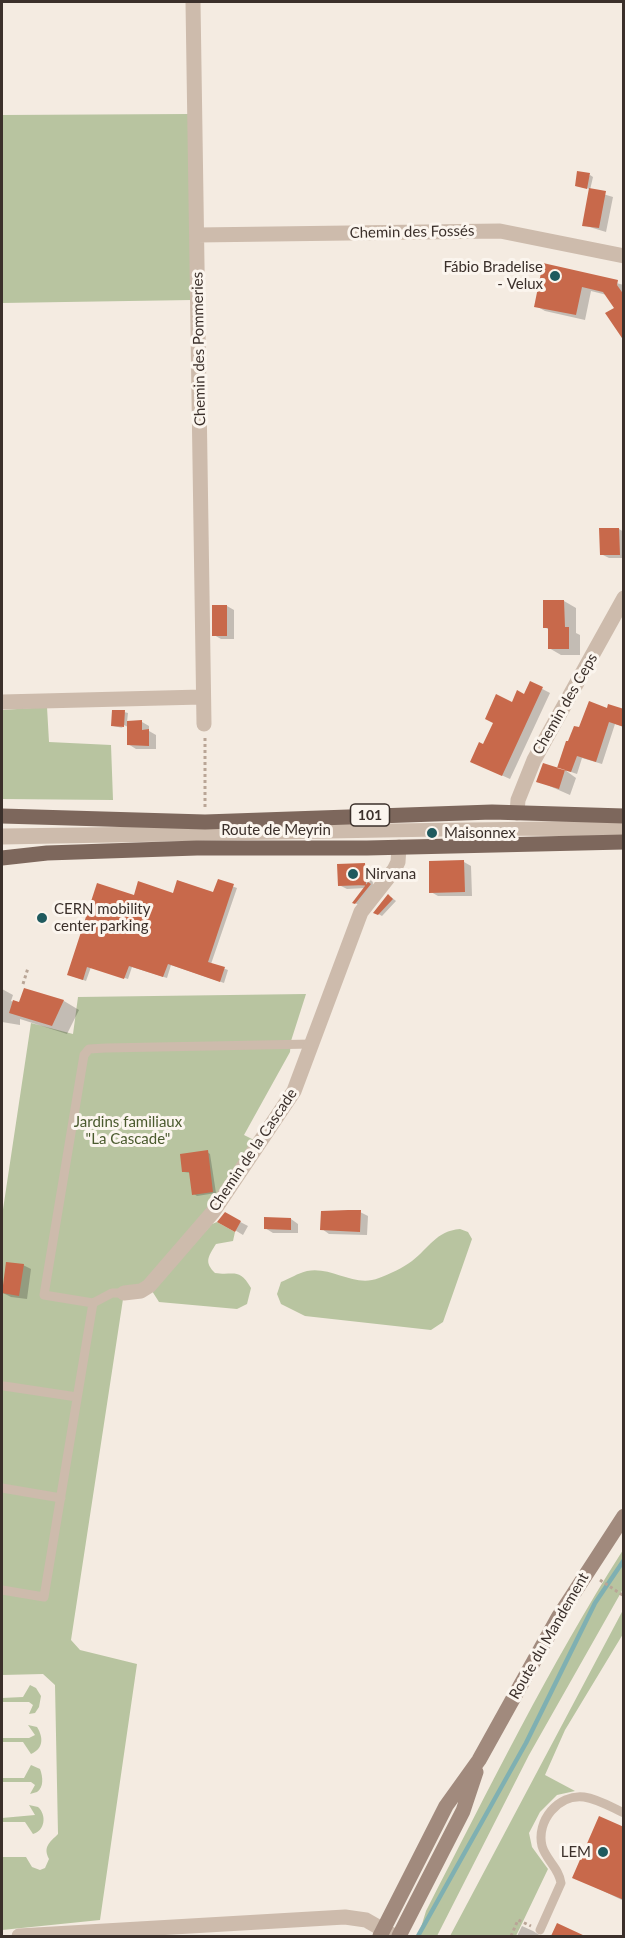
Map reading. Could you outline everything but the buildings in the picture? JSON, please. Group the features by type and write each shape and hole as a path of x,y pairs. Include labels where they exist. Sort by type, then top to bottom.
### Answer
{"main road":[{"name":"Route de Meyrin","path":"2,816 205,822 349,816 517,813 584,817 624,816"},
{"name":"Route de Meyrin","path":"2,858 47,853 197,848 399,847 624,842"},
{"name":"Route du Mandement","path":"389,1934 446,1806 479,1760 559,1616 624,1516"}],"street":[{"name":"Chemin des Pommeries","path":"193,2 204,724"},
{"name":"Chemin des Fossés","path":"197,235 500,231 624,256"},
{"name":"Chemin des Ceps","path":"517,813 518,800 534,760 624,598"},
{"path":"2,702 202,698"},
{"name":"Chemin de la Cascade","path":"124,1293 141,1291 149,1286 213,1212 294,1091 334,978 361,912 394,870 398,862 399,847"},
{"path":"19,1936 73,1931 345,1917 366,1920 389,1934"}],"lane":[{"path":"2,833 624,825"},
{"path":"2,840 493,831 624,832"},
{"path":"124,1293 112,1293 93,1303 44,1296 84,1055 89,1049 106,1048 312,1044"},
{"path":"2,1590 44,1597 93,1303"},
{"path":"4,1386 77,1397"},
{"path":"2,1488 61,1497"},
{"path":"540,1930 561,1883 542,1845 541,1830 547,1815 558,1804 574,1797 584,1797 624,1813"}],"path":[{"path":"204,724 205,815"},
{"path":"23,984 28,968"},
{"path":"599,1579 624,1596"},
{"path":"511,1936 518,1920 540,1930"}],"green space":[{"path":"189,114 192,300 2,303 2,115"},
{"path":"47,707 49,742 111,745 113,800 2,799 2,710"},
{"name":"Jardins familiaux \"La Cascade\"","path":"306,994 291,1041 290,1052 244,1135 256,1141 221,1195 142,1286 125,1286 71,1640 80,1650 137,1664 100,1920 2,1930 2,1857 26,1857 32,1867 40,1870 45,1868 49,1859 48,1845 58,1834 55,1685 43,1674 2,1675 2,1216 31,1023 73,1034 78,997"},
{"path":"217,1222 235,1232 233,1241 216,1244 209,1256 209,1266 215,1273 236,1274 247,1281 251,1288 247,1304 237,1309 159,1302 152,1291 212,1224"},
{"path":"460,1229 468,1232 472,1239 443,1322 431,1330 305,1316 281,1304 277,1294 281,1282 307,1271 325,1271 361,1280 379,1278 408,1264 445,1233"},
{"path":"623,1550 623,1589 529,1755 437,1936 419,1934 426,1911 520,1728"},
{"path":"623,1610 623,1634 565,1730 545,1775 575,1791 557,1795 540,1812 529,1833 532,1847 548,1869 516,1936 450,1936"},
{"path":"30,1685 36,1688 41,1696 35,1713 29,1714 33,1705 29,1702 2,1702 2,1698 23,1697"},
{"path":"28,1725 37,1727 41,1735 40,1746 35,1752 31,1754 23,1742 2,1742 2,1738 29,1738 35,1735"},
{"path":"31,1765 40,1769 42,1775 42,1785 37,1792 30,1794 35,1785 31,1782 2,1782 2,1778 24,1778"},
{"path":"29,1805 38,1807 43,1814 42,1826 37,1832 33,1834 25,1822 2,1822 2,1818 35,1815"}],"waterway":[{"path":"418,1936 526,1743 595,1603 624,1560"}],"place":[{"name":"Fábio Bradelise - Velux","path":"555,276"},
{"name":"Maisonnex","path":"432,833"},
{"name":"Nirvana","path":"353,874"},
{"name":"CERN mobility center parking","path":"42,918"},
{"name":"LEM","path":"603,1852"}]}
